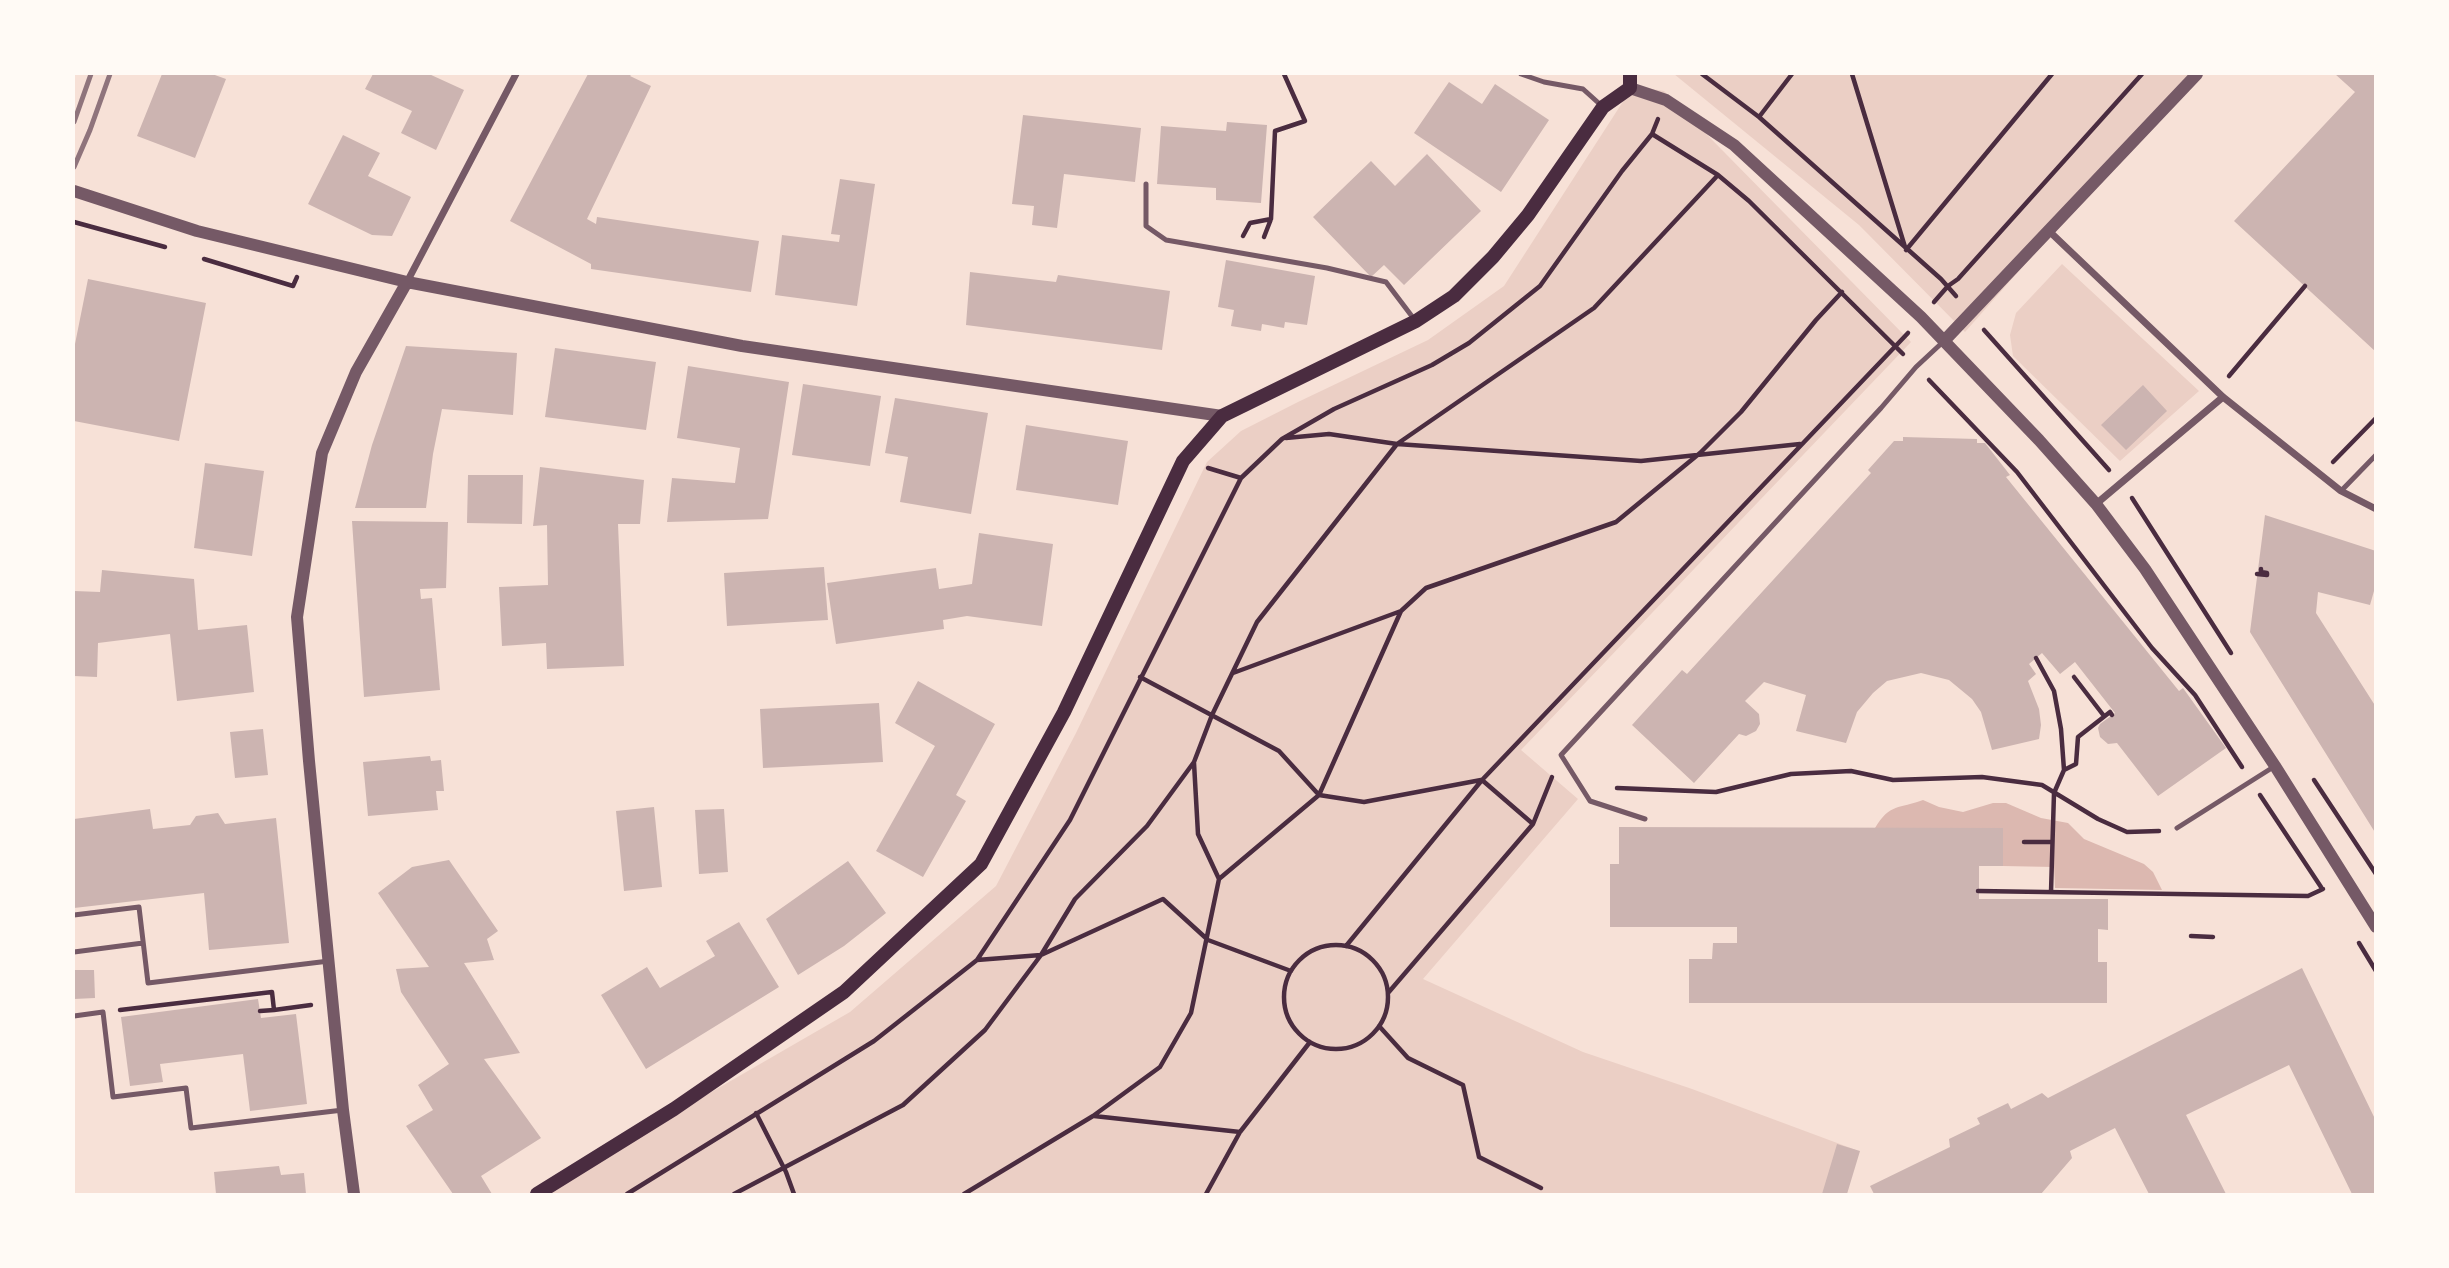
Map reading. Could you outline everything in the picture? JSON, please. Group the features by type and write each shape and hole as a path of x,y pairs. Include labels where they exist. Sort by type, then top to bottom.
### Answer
{"main road":[{"path":"537,1195 674,1110 845,992 981,864 1064,712 1184,461 1222,416 1416,321 1454,296 1493,257 1528,215 1603,107 1630,81"}],"street":[{"path":"354,1195 332,1002 297,617 322,453 356,372 407,282 516,74"},
{"path":"1944,341 2197,74"},
{"path":"1630,81 1666,100 1734,145 1921,317 2039,440 2096,504 2145,569 2275,766 2375,927"},
{"path":"74,191 197,231 407,282 742,346 1222,416"},
{"path":"2049,231 2223,397 2341,491 2375,509"},
{"path":"2096,504 2223,397"}],"lane":[{"path":"1521,74 1544,82 1583,89 1603,107"},
{"path":"1146,184 1146,226 1166,240 1326,268 1386,282 1416,321"},
{"path":"1645,819 1590,802 1561,755 1916,367 1944,341"},
{"path":"2341,491 2375,455"},
{"path":"2177,828 2275,766"},
{"path":"74,915 139,907 148,983 328,961"},
{"path":"74,952 143,943"},
{"path":"74,1016 103,1012 113,1097 186,1088 191,1128 343,1110"}],"path":[{"path":"1271,219 1275,131 1305,121 1284,74"},
{"path":"1702,74 1759,117 1948,286 1958,279 2142,74"},
{"path":"1759,117 1792,74"},
{"path":"1852,74 1906,250"},
{"path":"1906,250 2052,74"},
{"path":"1184,461 1241,478 1282,439 1334,409 1432,365 1469,344 1540,286 1652,134 1718,174 1842,292 2017,472 2152,648 2195,695 2330,901"},
{"path":"734,1195 903,1105 985,1030 1041,955 1075,899 1147,827 1194,762 1212,715 1257,622 1397,444 1594,308 1718,174"},
{"path":"2223,397 2226,379 2305,286"},
{"path":"1232,674 1401,611 1426,588 1616,522 1700,453 1741,412 1842,292"},
{"path":"1346,946 1482,780 1895,347"},
{"path":"2320,475 2375,418"},
{"path":"1282,439 1329,434 1397,444 1641,461 1801,444"},
{"path":"1219,879 1319,795 1401,611"},
{"path":"2036,658 2054,691 2062,729 2064,771 2054,793 2052,807 2051,892"},
{"path":"1140,677 1279,751 1319,795 1364,802 1482,780"},
{"path":"2074,677 2104,716"},
{"path":"2064,771 2076,764 2078,737 2110,712 2112,715"},
{"path":"1388,993 1532,824 1561,755"},
{"path":"964,1195 1094,1116 1160,1067 1191,1013 1219,879 1198,834 1194,762"},
{"path":"1608,788 1716,792 1791,774 1851,771 1893,780 1982,777 2042,785 2098,819 2127,832 2177,828"},
{"path":"1482,780 1532,824"},
{"path":"2024,842 2051,842"},
{"path":"1979,891 2308,895 2323,889"},
{"path":"977,960 1041,955 1163,900 1208,940 1291,971"},
{"path":"2353,935 2375,971"},
{"path":"2191,936 2213,937"},
{"path":"1330,945 1346,946 1362,952 1375,962 1384,977 1388,993 1386,1010 1379,1026 1355,1045 1325,1047 1310,1042 1297,1032 1288,1018 1284,1003 1285,986 1291,971 1301,958 1314,949 1330,945"},
{"path":"103,1012 272,992 274,1010"},
{"path":"260,1011 332,1002"},
{"path":"1379,1026 1408,1058 1463,1085 1479,1157 1541,1188"},
{"path":"1206,1195 1240,1132 1310,1042"},
{"path":"756,1113 784,1168 794,1195"},
{"path":"1094,1116 1240,1132"}],"shaded area":[{"path":"1674,74 2193,74 1965,332 1859,225"},
{"path":"1633,86 1664,91 1911,342 1521,750 1578,799 1423,979 1583,1052 1856,1150 1843,1194 547,1194 677,1112 850,1012 996,886 1076,733 1207,462 1241,431 1428,340 1504,286"},
{"path":"2062,264 2199,391 2120,461 2013,356 2010,335 2016,313"},
{"path":"1923,800 1939,807 1963,812 1993,803 2006,803 2041,818 2068,823 2084,839 2144,864 2153,872 2162,890 2055,888 2054,867 2003,866 2003,828 1875,828 1890,811"}],"building":[{"path":"162,74 212,74 226,79 195,158 137,136"},
{"path":"373,74 429,74 464,90 436,150 401,133 412,111 365,89"},
{"path":"588,74 632,74 630,76 651,86 587,219 596,224 597,217 759,241 751,292 591,269 591,264 510,221"},
{"path":"2335,74 2376,74 2376,352 2234,221 2355,92"},
{"path":"1449,82 1482,104 1495,84 1549,120 1501,192 1414,133"},
{"path":"1023,115 1141,128 1135,182 1064,174 1057,228 1032,225 1034,206 1012,204"},
{"path":"1227,122 1267,125 1261,203 1216,200 1216,188 1157,184 1161,126 1226,131"},
{"path":"343,135 380,153 368,176 411,197 392,236 372,235 308,204"},
{"path":"1427,154 1481,211 1404,285 1384,265 1371,277 1313,217 1371,161 1395,186"},
{"path":"840,179 875,184 857,306 775,295 782,235 839,242 840,235 831,234"},
{"path":"1226,260 1315,276 1307,325 1285,322 1284,328 1262,324 1261,331 1231,326 1234,310 1218,307"},
{"path":"970,272 1056,282 1058,275 1170,291 1162,350 966,325"},
{"path":"88,279 206,303 179,441 74,421 74,349"},
{"path":"406,346 517,353 513,415 442,409 426,508 355,508 372,445"},
{"path":"555,348 656,362 646,430 545,417"},
{"path":"688,366 789,382 768,519 667,522 672,478 735,483 740,448 677,438"},
{"path":"803,384 881,396 870,466 792,455"},
{"path":"2143,385 2167,411 2126,450 2101,425"},
{"path":"895,398 988,413 971,514 900,502 908,457 885,453"},
{"path":"1026,425 1128,441 1118,505 1016,490"},
{"path":"1903,437 1977,439 1977,443 1985,443 2010,475 2006,477 2179,691 2183,688 2226,748 2158,796 2117,743 2108,744 2100,737 2100,724 2115,713 2075,662 2060,674 2042,653 2029,664 2036,674 2028,681 2039,709 2039,739 1992,750 1981,712 1972,699 1949,680 1921,673 1887,681 1873,693 1857,712 1846,743 1796,731 1806,695 1764,682 1745,701 1759,714 1760,724 1756,731 1746,736 1739,734 1694,783 1632,725 1682,670 1687,674 1871,473 1868,470 1894,441 1903,441"},
{"path":"205,463 264,471 252,556 194,548"},
{"path":"540,467 644,480 640,524 618,524 624,666 547,669 546,643 502,646 499,587 548,585 547,525 533,526"},
{"path":"468,475 523,475 522,524 467,523"},
{"path":"2265,515 2376,551 2376,584 2370,605 2318,592 2316,613 2376,707 2376,834 2250,632"},
{"path":"352,521 448,522 446,588 420,589 421,599 432,598 440,690 364,697"},
{"path":"979,533 1053,544 1042,626 967,616 943,620 944,629 836,644 827,583 936,568 939,589 972,584"},
{"path":"824,567 828,620 727,626 724,573"},
{"path":"102,570 194,579 198,630 247,625 254,692 177,701 170,634 98,643 97,677 74,676 74,591 100,592"},
{"path":"918,681 995,724 956,795 966,801 923,877 876,851 935,746 895,723"},
{"path":"879,703 883,762 763,768 760,709"},
{"path":"263,729 268,775 235,778 230,732"},
{"path":"430,756 431,761 441,760 444,791 436,791 438,810 368,816 363,762"},
{"path":"654,807 662,887 624,891 616,811"},
{"path":"150,809 153,829 190,825 196,816 218,813 225,824 276,818 289,943 209,950 204,893 74,908 74,819"},
{"path":"724,809 728,872 699,874 695,810"},
{"path":"1619,827 2003,828 2003,866 1979,866 1979,899 2108,899 2108,930 2098,929 2098,962 2107,962 2107,1003 1689,1003 1689,959 1712,959 1713,943 1737,943 1737,927 1610,927 1610,864 1619,864"},
{"path":"449,860 498,931 487,939 494,960 464,963 520,1053 484,1059 541,1138 481,1176 492,1194 453,1194 406,1126 433,1110 418,1085 449,1064 401,992 396,969 429,967 378,893 412,867"},
{"path":"848,861 886,913 844,946 798,975 766,919"},
{"path":"739,922 779,987 646,1069 601,995 647,967 660,988 715,956 706,941"},
{"path":"2302,968 2376,1121 2376,1194 2352,1194 2289,1065 2186,1115 2226,1194 2149,1194 2115,1128 2070,1151 2072,1158 2041,1194 1874,1194 1870,1186 1950,1147 1949,1139 1980,1124 1977,1118 2008,1103 2011,1109 2042,1093 2048,1098"},
{"path":"74,970 94,970 95,998 74,999"},
{"path":"258,999 261,1018 296,1014 307,1104 250,1111 243,1054 160,1064 163,1082 130,1086 121,1017"},
{"path":"1837,1144 1860,1151 1847,1194 1822,1194"},
{"path":"279,1166 281,1175 304,1173 306,1194 216,1194 214,1172"}],"railway":[{"path":"74,122 91,74"},
{"path":"74,167 110,74"}]}
